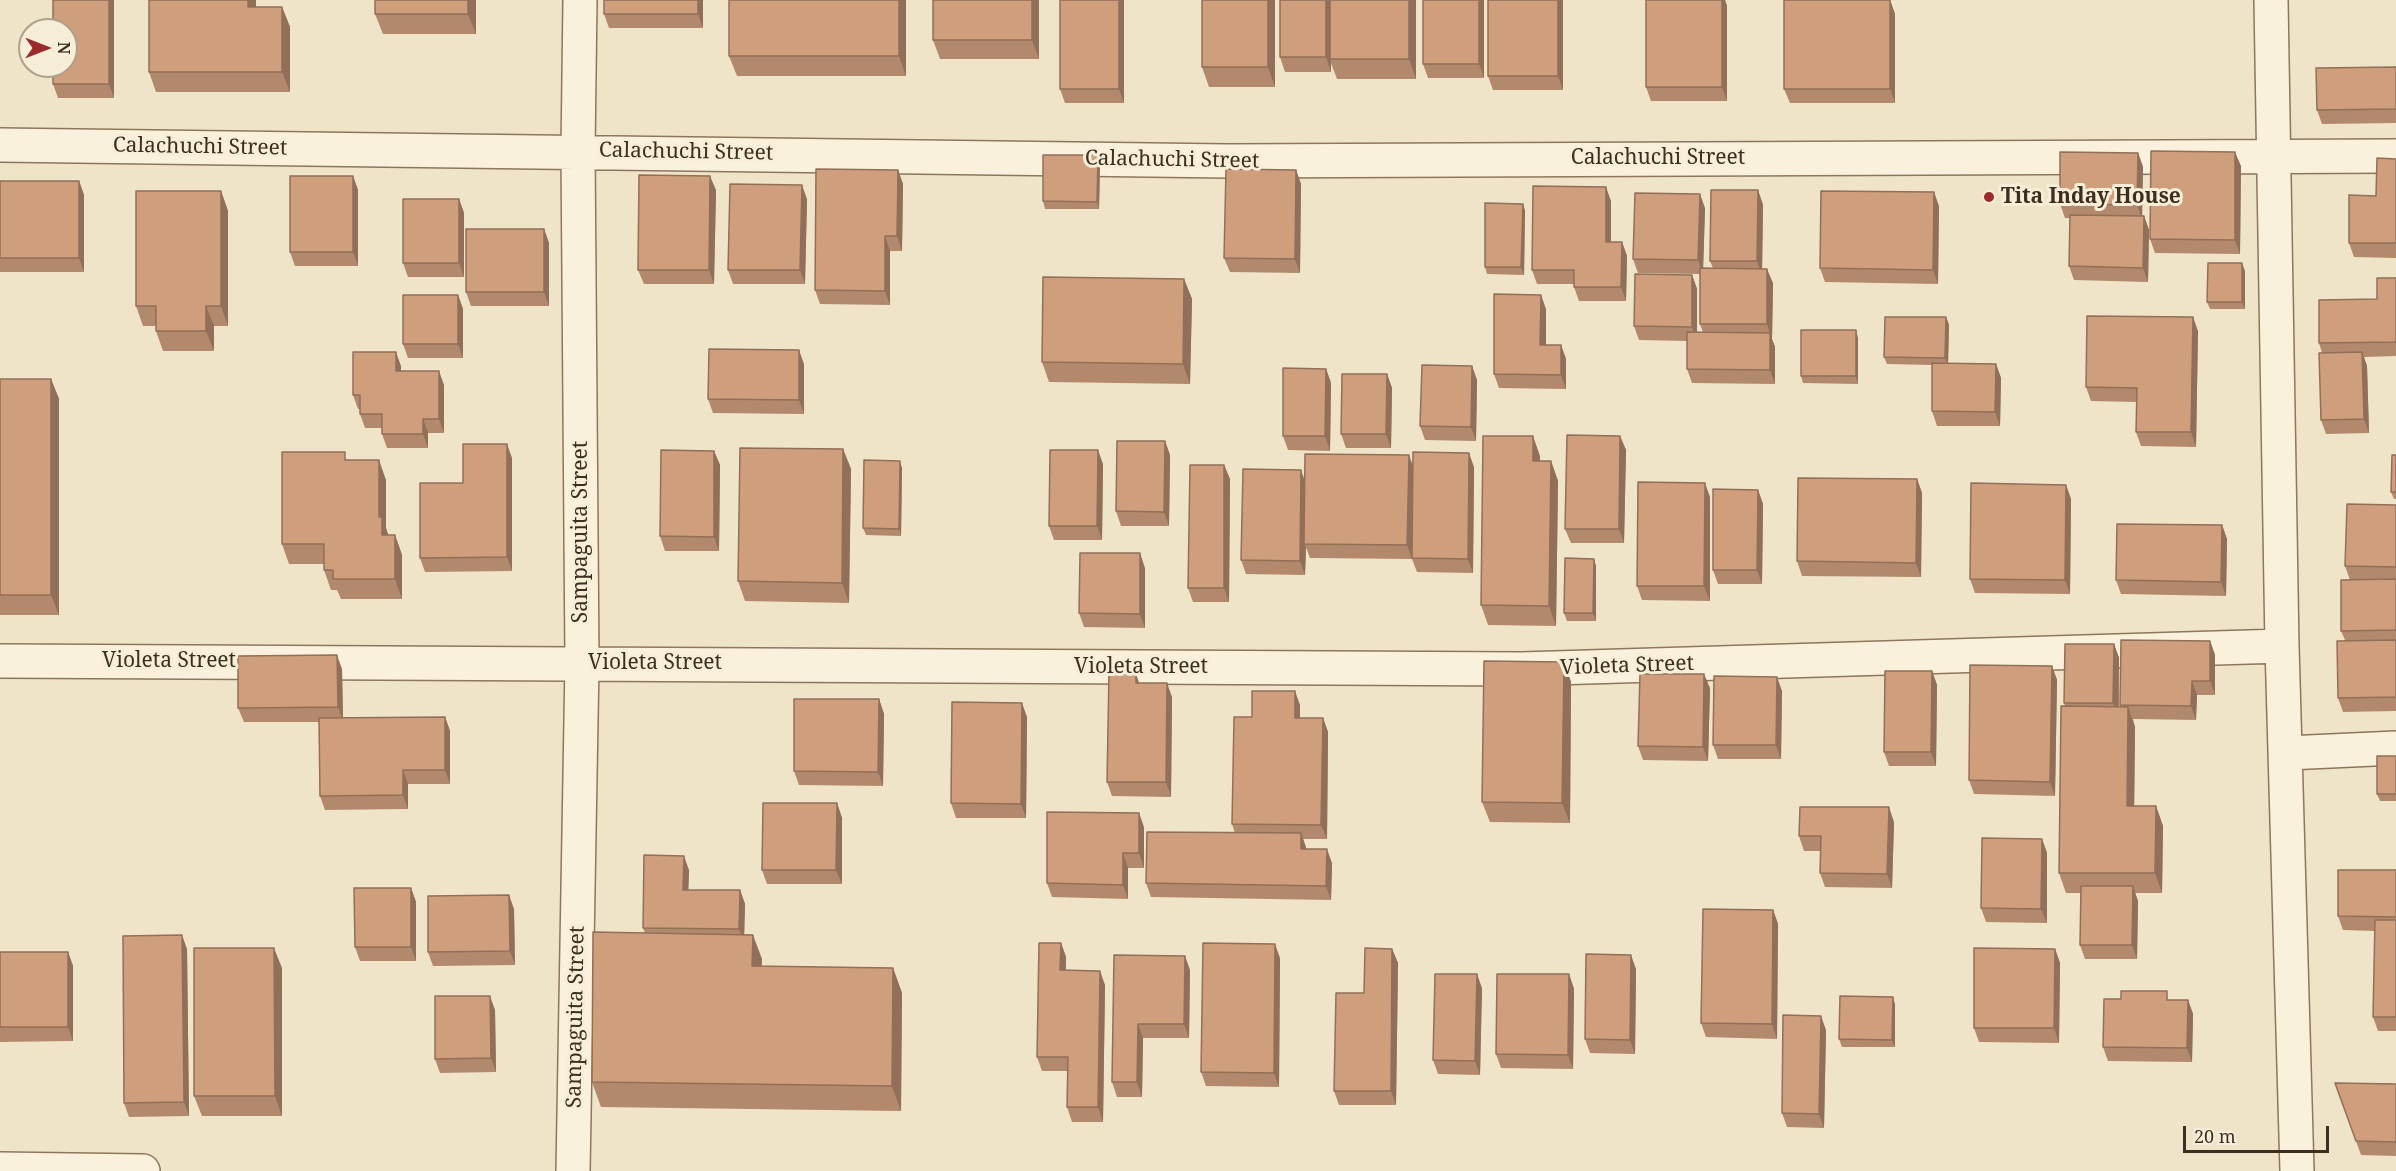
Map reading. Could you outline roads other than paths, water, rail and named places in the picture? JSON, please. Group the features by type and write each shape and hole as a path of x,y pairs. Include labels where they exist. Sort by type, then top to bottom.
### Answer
{"street":[{"name":"Sampaguita Street","path":"573,1171 582,663 578,151 580,0"},
{"path":"2271,0 2271,155 2297,1171"},
{"name":"Calachuchi Street","path":"0,145 1227,161 2396,156"},
{"name":"Violeta Street","path":"0,661 1521,669 2282,646"},
{"path":"2287,753 2396,748"},
{"path":"0,1169 143,1171"}],"place":[{"name":"Tita Inday House","path":"1989,197"}]}
